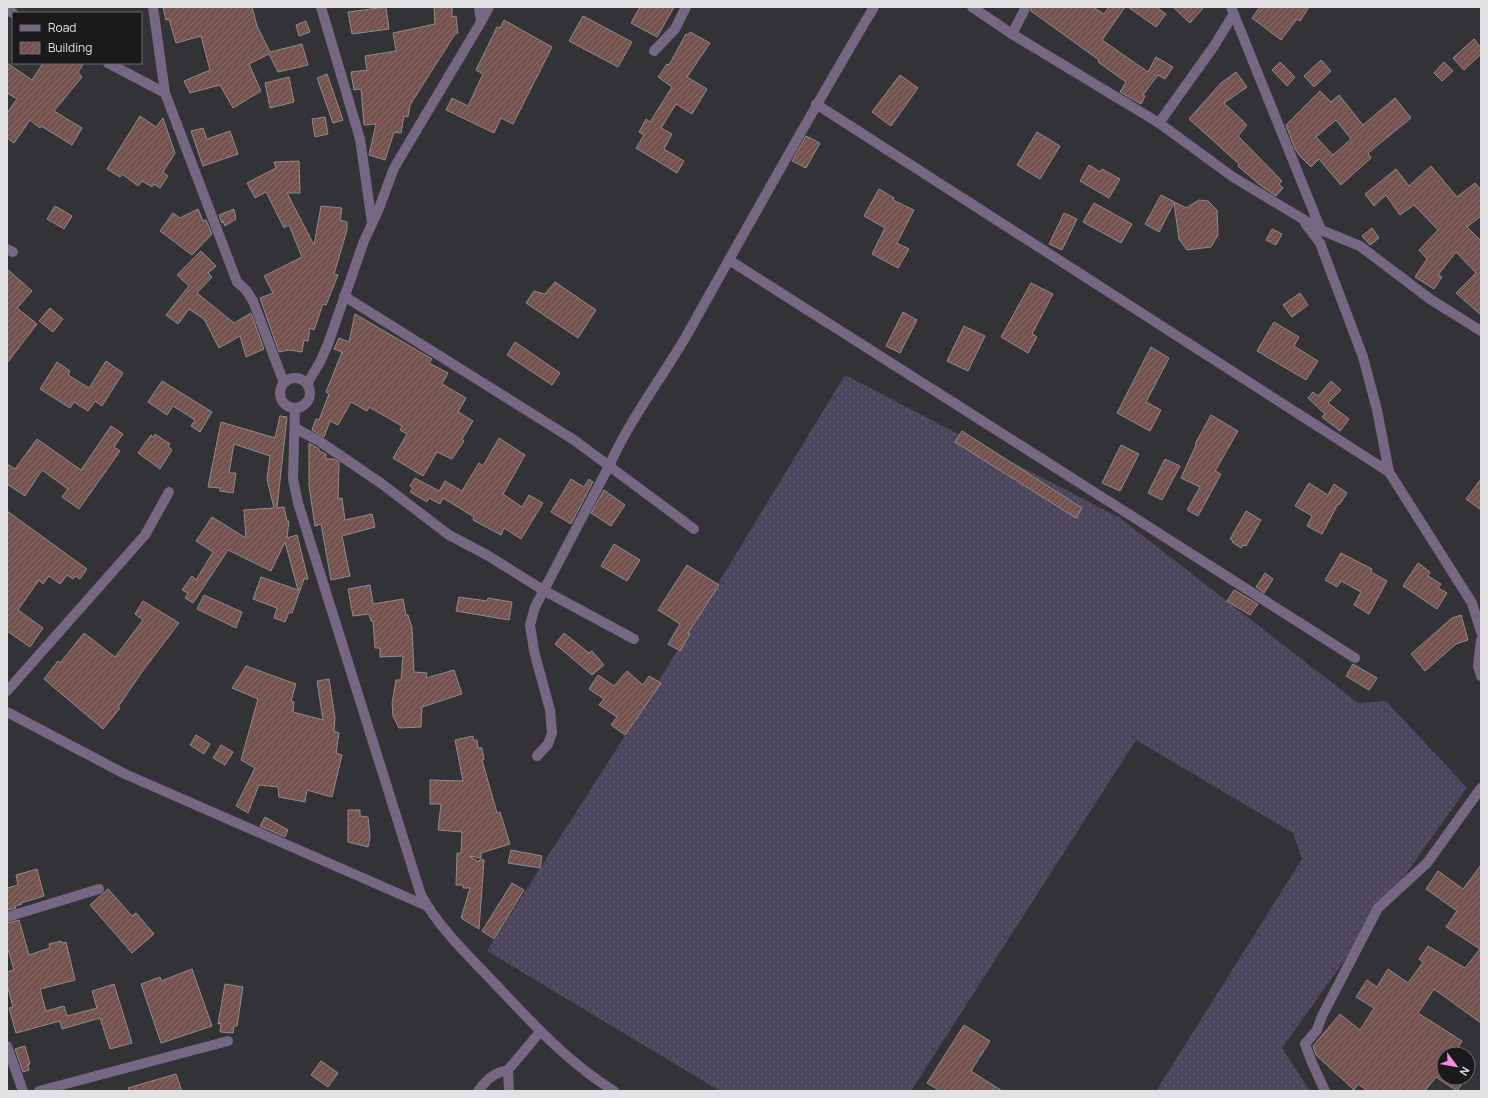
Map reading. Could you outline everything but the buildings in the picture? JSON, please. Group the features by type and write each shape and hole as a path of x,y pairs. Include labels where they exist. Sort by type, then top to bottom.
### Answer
{"street":[{"path":"153,7 165,93 237,282 253,301 284,383"},
{"path":"321,7 360,139 372,223"},
{"path":"479,7 480,22"},
{"path":"307,384 294,378 284,383 281,387 280,397 286,406 295,408 305,404 308,400 309,395 307,384 323,356 344,296 394,168 489,7"},
{"path":"654,51 675,29 686,7"},
{"path":"537,756 548,744 552,733 550,710 534,651 530,625 535,608 609,466 620,441 676,354 816,104 874,7"},
{"path":"972,7 1012,34 1159,123 1233,177 1301,219 1321,230 1360,246 1430,299 1481,330"},
{"path":"1012,34 1026,7"},
{"path":"1159,123 1214,46 1232,11"},
{"path":"1232,11 1321,230"},
{"path":"110,64 165,93"},
{"path":"816,104 1389,472"},
{"path":"1301,219 1320,243 1363,357 1389,472 1466,592 1472,603 1481,632"},
{"path":"729,260 1355,658"},
{"path":"344,296 574,440 694,529"},
{"path":"295,408 293,479 298,504 359,692 421,895 444,930 540,1032 602,1083 614,1091"},
{"path":"295,428 319,441 370,476 449,535 487,555 544,590 634,639"},
{"path":"7,691 145,535 169,492"},
{"path":"1481,640 1478,666 1481,676"},
{"path":"7,712 126,774 428,906"},
{"path":"1325,1091 1305,1044 1317,1030 1322,1016 1378,908 1427,863 1481,788"},
{"path":"7,917 99,888"},
{"path":"478,1091 497,1072 508,1070 540,1032"},
{"path":"39,1091 228,1041"},
{"path":"7,1046 22,1091"},
{"path":"508,1070 509,1091"}],"shaded area":[{"path":"845,375 1120,518 1358,703 1386,701 1467,788 1282,1048 1310,1091 1156,1091 1302,859 1293,833 1136,740 911,1091 720,1091 487,951 630,728"}]}
